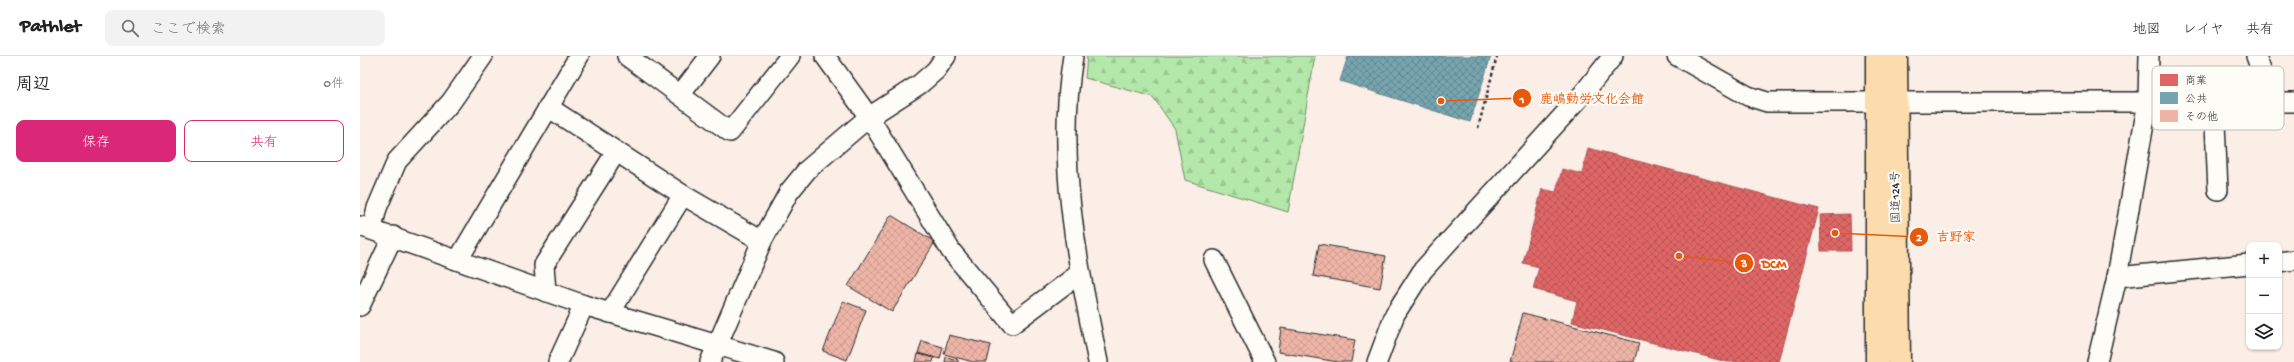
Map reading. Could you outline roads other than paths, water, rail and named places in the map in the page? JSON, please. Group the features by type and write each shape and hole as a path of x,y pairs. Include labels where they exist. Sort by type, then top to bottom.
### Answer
{"highway":[{"name":"国道124号","path":"1877,56 1887,102 1899,362"},
{"name":"国道124号","path":"1877,362 1887,102 1896,56"}],"street":[{"path":"483,56 451,102 397,161 377,208 366,227 546,292 610,312 713,354 774,362"},
{"path":"458,260 579,56"},
{"path":"628,56 730,132 790,56"},
{"path":"680,95 710,56"},
{"path":"825,56 869,117 951,251 1012,324 1080,274"},
{"path":"713,354 762,241 789,192 807,170 869,117 920,84 936,70 946,56"},
{"path":"1072,56 1067,128 1067,189 1080,274 1098,362"},
{"path":"1377,362 1395,314 1423,270 1582,95 1613,56"},
{"path":"1677,56 1748,96 1767,102 2152,101"},
{"path":"2098,362 2117,277 2148,101 2149,56"},
{"path":"2256,56 2259,66"},
{"path":"548,107 683,195 762,241"},
{"path":"2215,130 2218,190"},
{"path":"546,292 544,265 616,152"},
{"path":"610,312 683,195"},
{"path":"360,306 393,236"},
{"path":"1214,260 1265,362"},
{"path":"2117,277 2246,264"},
{"path":"558,362 584,305"}],"place":[{"name":"鹿嶋勤労文化会館","path":"1441,101"},
{"name":"吉野家","path":"1835,233"},
{"name":"DCM","path":"1679,256"}]}
